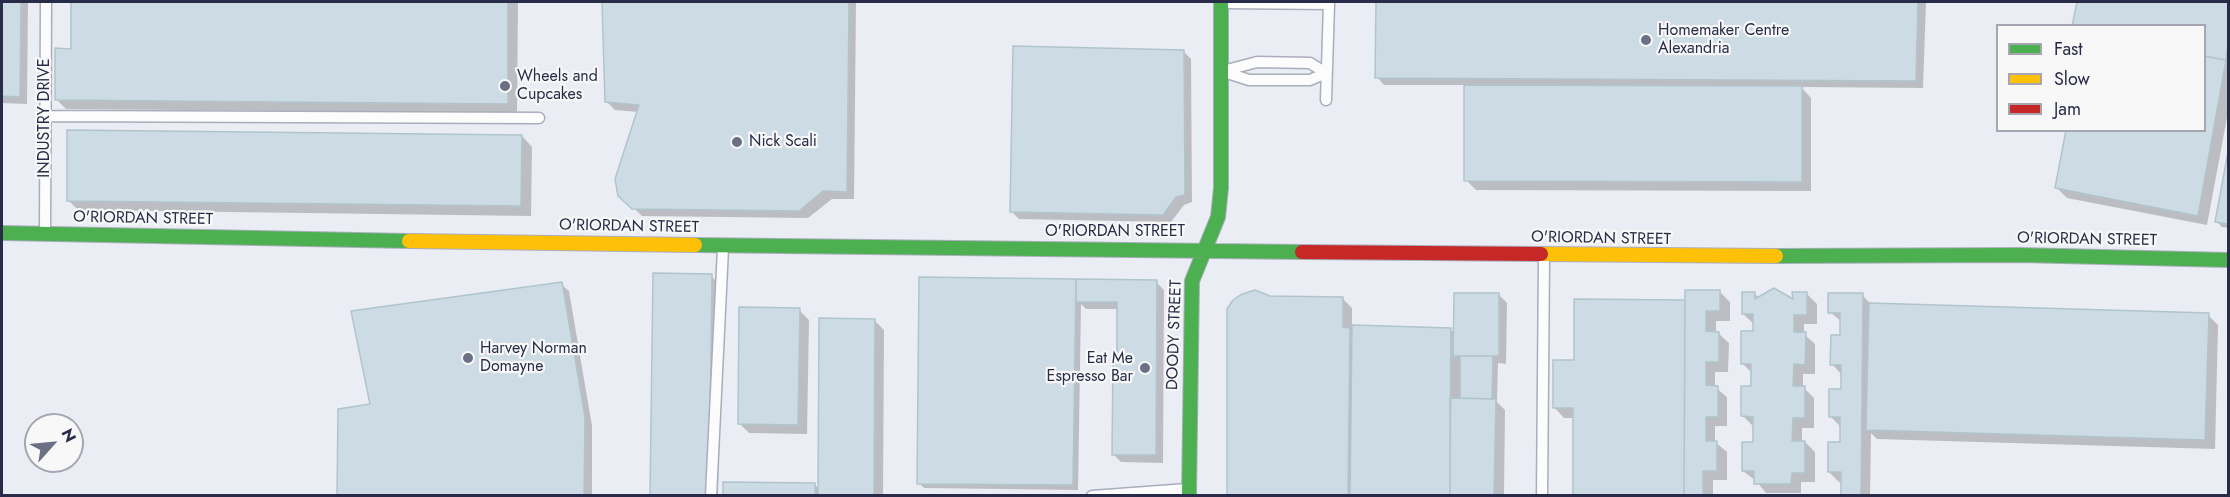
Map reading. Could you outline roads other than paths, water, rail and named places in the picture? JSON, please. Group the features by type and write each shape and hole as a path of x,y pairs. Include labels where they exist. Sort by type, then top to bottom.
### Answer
{"main road":[{"name":"DOODY STREET","path":"1189,492 1192,281 1218,217 1221,188 1221,2"},
{"name":"O'RIORDAN STREET","path":"2,233 471,243 1204,249 1544,255 2019,255 2229,260"}],"lane":[{"name":"INDUSTRY DRIVE","path":"45,234 46,2"},
{"path":"1221,2 1329,4 1326,100"},
{"path":"1222,71 1257,62 1310,63 1326,73"},
{"path":"1222,71 1249,80 1310,80 1326,73"},
{"path":"45,116 539,118"},
{"path":"711,495 723,245"},
{"path":"1542,495 1544,255"},
{"path":"1092,495 1189,492"}],"place":[{"name":"Homemaker Centre Alexandria","path":"1646,40"},
{"name":"Wheels and Cupcakes","path":"505,86"},
{"name":"Nick Scali","path":"737,142"},
{"name":"Harvey Norman Domayne","path":"468,358"},
{"name":"Eat Me Espresso Bar","path":"1145,368"}]}
